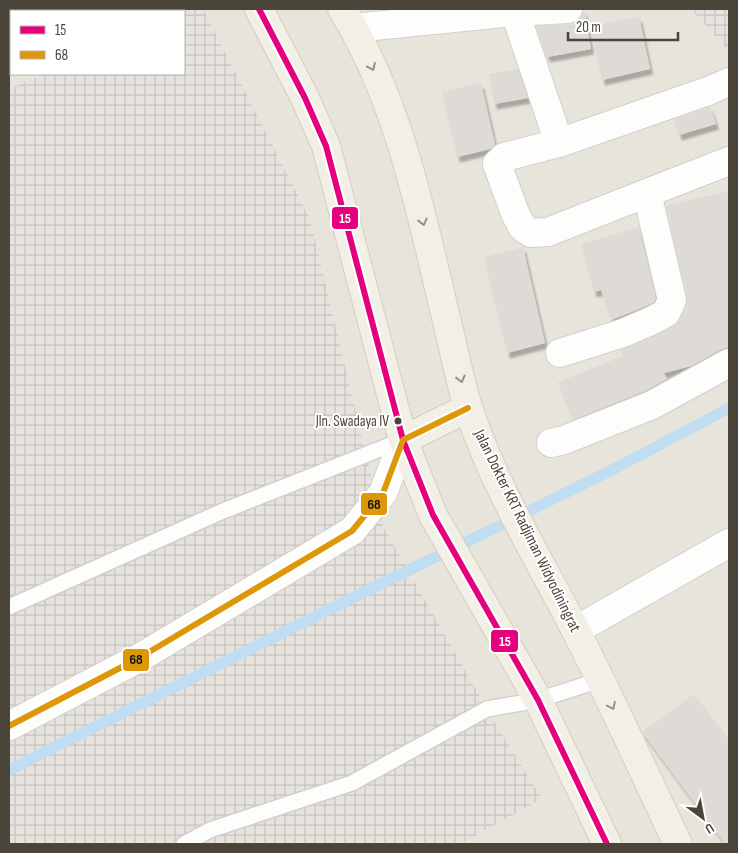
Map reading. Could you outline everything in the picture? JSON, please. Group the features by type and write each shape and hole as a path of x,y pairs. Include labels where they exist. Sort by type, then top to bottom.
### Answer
{"main road":[{"path":"259,9 305,98 326,146 403,440 433,515 538,700 607,844"},
{"name":"Jalan Dokter KRT Radjiman Widyodiningrat","path":"348,18 375,74 397,130 415,188 468,408 485,454 576,630 678,844"},
{"path":"403,440 468,408"}],"street":[{"path":"348,18 568,9"},
{"path":"515,12 559,143"},
{"path":"729,82 559,143 504,157 496,164 522,227 531,233 548,232 729,161"},
{"path":"560,353 623,333 651,322 666,313 672,300 646,193"},
{"path":"551,443 564,440 652,405 729,363"},
{"path":"9,726 139,658 352,531 383,493 403,440"},
{"path":"576,630 729,542"}],"lane":[{"path":"9,607 222,511 403,440"},
{"path":"184,844 210,830 352,783 487,710 538,700 600,680"}],"shaded area":[{"path":"9,9 186,9 10,10 10,75 41,75 9,89"},
{"path":"203,9 691,9 729,51 729,844 460,844 542,799 487,709 383,526 310,219"},
{"path":"203,9 310,219 383,526 487,709 542,799 460,844 9,844 9,89 41,75 185,75 185,10 183,10"},
{"path":"691,9 729,9 729,51"}],"building":[{"path":"584,9 591,49 547,57 536,26 569,25 576,22 582,16"},
{"path":"639,16 650,69 602,80 591,27"},
{"path":"518,69 528,98 494,104 489,74"},
{"path":"481,83 495,145 490,149 457,157 442,92"},
{"path":"710,107 716,124 679,135 674,120"},
{"path":"729,191 729,347 691,366 664,373 667,379 645,391 573,420 558,382 623,356 621,350 673,327 680,320 686,307 687,296 666,206"},
{"path":"639,227 656,298 654,302 644,307 611,320 601,290 594,292 581,244"},
{"path":"523,247 545,343 507,353 484,257"},
{"path":"694,694 729,741 729,844 725,844 642,732"}],"waterway":[{"path":"9,770 614,469 729,408"}],"transit line":[{"name":"15","path":"259,9 305,98 326,146 403,440 433,515 538,700 607,844"},
{"name":"68","path":"9,726 139,658 352,531 383,493 403,440 468,408"}],"place":[{"name":"Jln. Swadaya IV","path":"398,421"}]}
